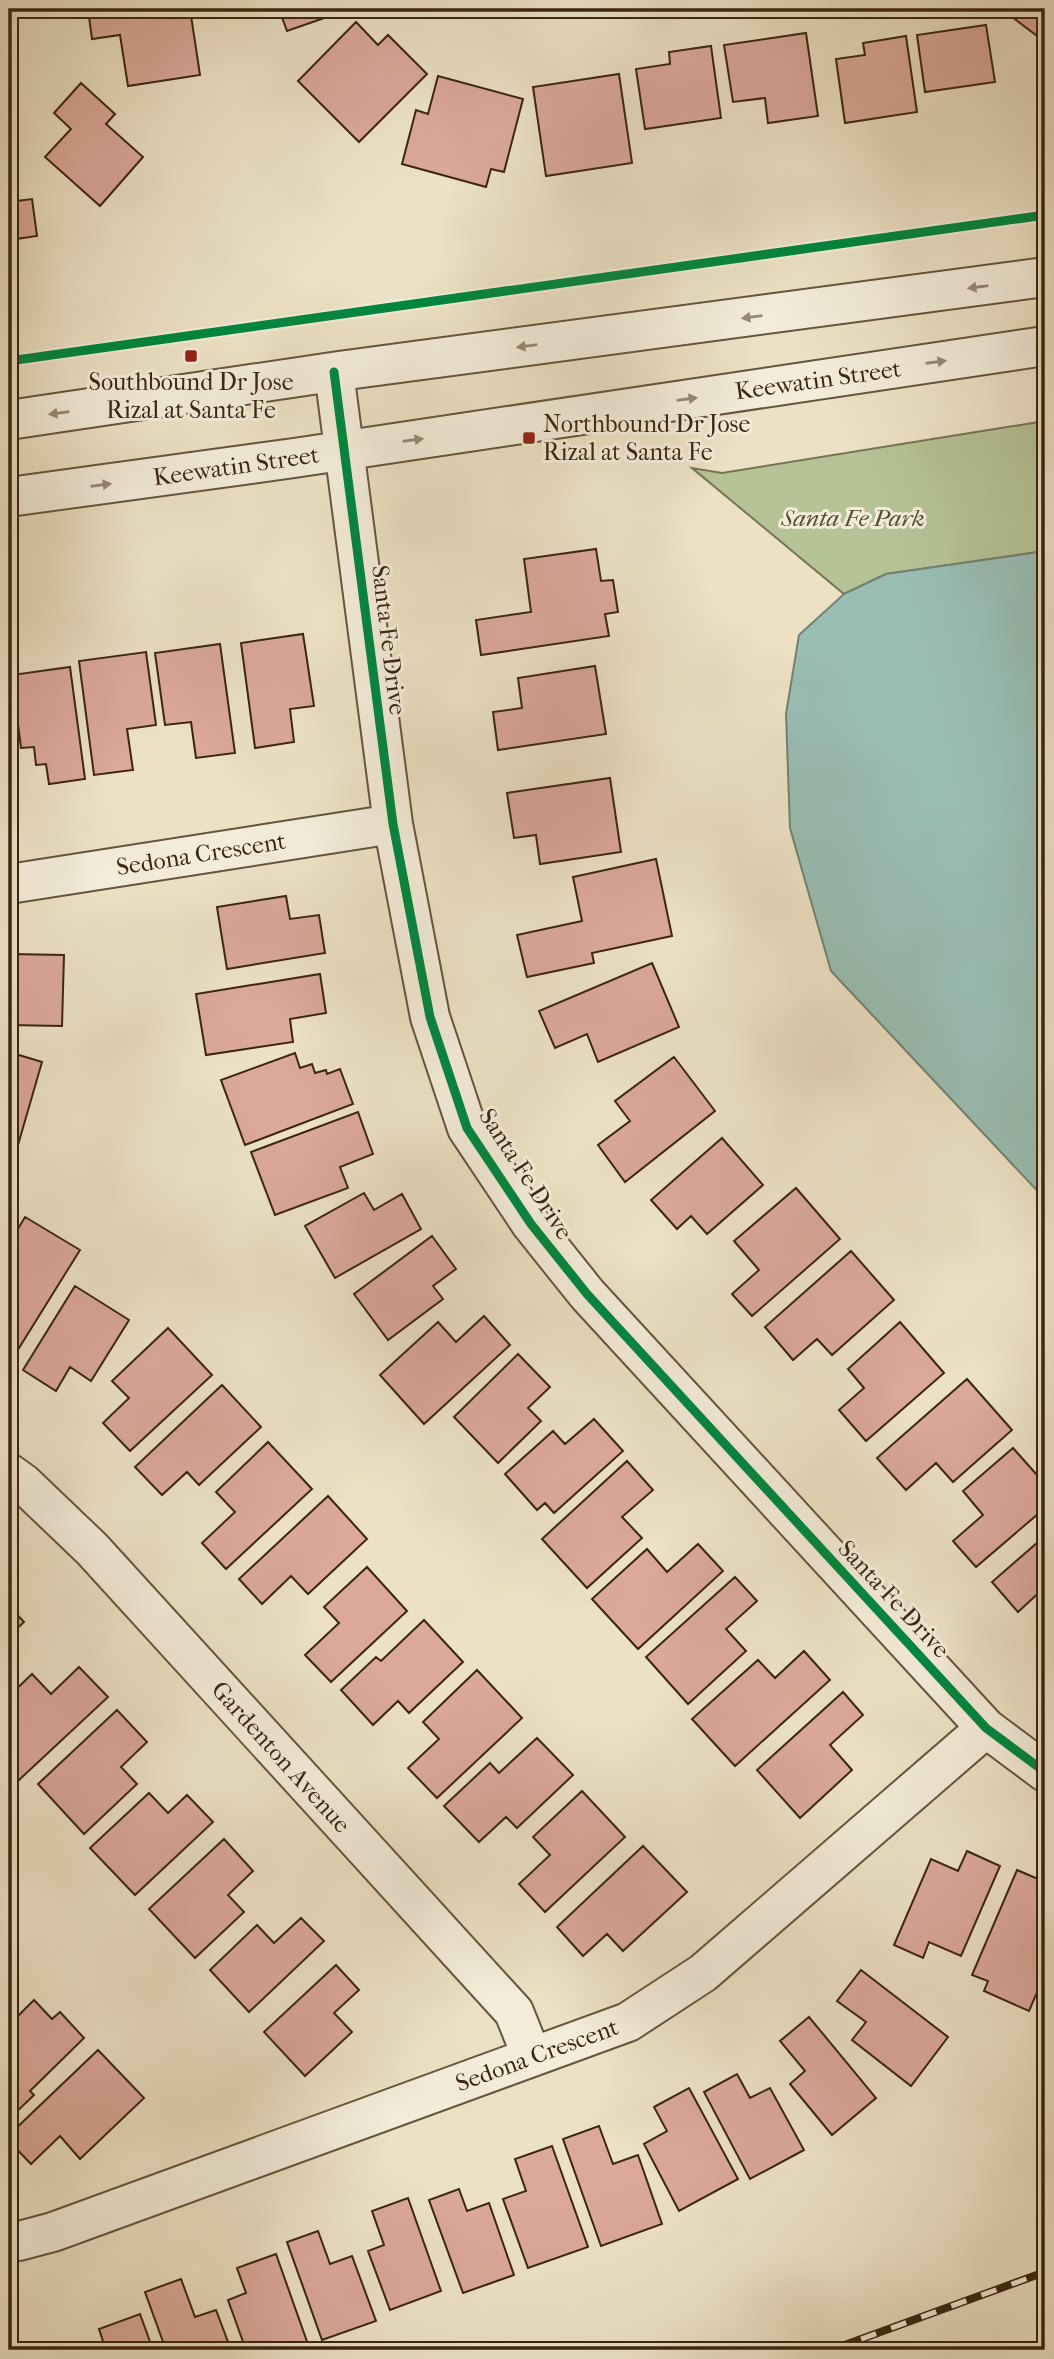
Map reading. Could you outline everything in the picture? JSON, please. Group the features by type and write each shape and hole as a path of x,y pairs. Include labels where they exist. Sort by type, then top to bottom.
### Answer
{"street":[{"path":"9,420 334,372 1045,277"},
{"name":"Keewatin Street","path":"9,497 1045,346"},
{"name":"Santa Fe Drive","path":"334,372 393,824 430,1017 467,1128 531,1224 587,1294 986,1728 1045,1772"},
{"name":"Sedona Crescent","path":"9,884 393,824"},
{"name":"Gardenton Avenue","path":"9,1473 92,1549 514,2012 532,2057"},
{"name":"Sedona Crescent","path":"9,2239 19,2241 53,2232 628,2022 703,1973 986,1728"}],"green space":[{"name":"Santa Fe Park","path":"1045,421 1045,551 886,574 844,594 692,468 722,473"}],"water":[{"path":"1045,551 1045,1199 831,971 790,828 786,714 799,635 844,594 886,574"}],"building":[{"path":"88,9 190,9 200,75 128,86 120,35 92,39"},
{"path":"279,9 350,9 287,31"},
{"path":"1001,9 1045,9 1045,42 1003,10"},
{"path":"356,22 378,45 388,35 427,74 359,142 298,81"},
{"path":"986,25 995,82 925,92 917,35"},
{"path":"806,33 818,116 768,123 765,98 733,102 724,45"},
{"path":"906,36 917,112 845,123 836,59 865,55 863,43"},
{"path":"711,46 721,118 645,129 636,69 670,64 669,52"},
{"path":"619,74 632,163 546,176 533,87"},
{"path":"438,76 523,99 504,172 491,169 486,187 402,164 416,110 428,114"},
{"path":"81,83 115,114 106,124 143,157 100,206 45,157 71,129 54,113"},
{"path":"32,199 37,236 9,240 9,202"},
{"path":"596,549 601,581 613,580 618,612 605,614 609,636 481,655 476,620 531,612 524,559"},
{"path":"303,634 314,706 290,709 294,742 255,748 241,643"},
{"path":"220,644 235,753 196,758 191,722 165,725 155,653"},
{"path":"146,652 156,725 127,729 133,770 94,775 79,661"},
{"path":"595,666 606,734 498,750 493,712 522,708 518,678"},
{"path":"70,667 85,779 49,784 46,764 36,765 34,747 21,748 12,675"},
{"path":"610,778 621,852 540,864 536,835 514,838 507,793"},
{"path":"656,859 672,936 592,953 594,963 527,977 517,935 582,921 573,877"},
{"path":"286,896 290,919 319,915 325,953 227,969 217,907"},
{"path":"9,954 64,955 62,1026 9,1025"},
{"path":"652,963 679,1027 598,1062 587,1034 555,1048 539,1011"},
{"path":"320,974 326,1013 290,1019 293,1042 206,1055 196,994"},
{"path":"9,1052 42,1062 18,1145 9,1142"},
{"path":"295,1053 300,1068 312,1064 315,1073 326,1070 327,1074 340,1069 353,1104 245,1145 221,1080"},
{"path":"674,1057 715,1111 625,1182 598,1145 630,1121 615,1101"},
{"path":"358,1112 373,1154 340,1167 348,1188 275,1215 251,1152"},
{"path":"722,1138 763,1185 707,1234 691,1216 677,1229 651,1200"},
{"path":"796,1188 840,1239 752,1316 732,1294 759,1270 734,1241"},
{"path":"364,1193 374,1210 402,1194 421,1229 335,1278 305,1226"},
{"path":"25,1217 80,1250 19,1348 9,1341 9,1244"},
{"path":"432,1236 456,1269 433,1286 443,1299 388,1340 354,1294"},
{"path":"851,1251 894,1300 832,1355 817,1339 793,1360 765,1327"},
{"path":"75,1286 129,1320 91,1381 70,1367 56,1391 23,1370"},
{"path":"484,1316 510,1345 424,1424 380,1375 438,1322 456,1342"},
{"path":"900,1322 944,1373 866,1441 839,1410 864,1388 848,1369"},
{"path":"168,1328 212,1375 130,1451 103,1423 129,1398 112,1381"},
{"path":"518,1354 550,1387 528,1408 541,1421 498,1463 454,1417"},
{"path":"967,1379 1012,1430 953,1482 936,1463 906,1490 877,1458"},
{"path":"222,1385 261,1427 199,1485 187,1472 162,1495 135,1467"},
{"path":"594,1419 623,1451 554,1513 545,1503 537,1510 505,1474 553,1431 565,1444"},
{"path":"268,1442 312,1489 226,1569 202,1543 235,1512 216,1492"},
{"path":"1013,1448 1045,1484 1045,1508 976,1567 953,1541 983,1515 963,1491"},
{"path":"627,1461 653,1490 622,1517 642,1538 587,1588 542,1539"},
{"path":"328,1496 367,1539 308,1594 291,1576 262,1604 239,1579"},
{"path":"1045,1536 1045,1587 1018,1612 992,1582"},
{"path":"698,1544 723,1571 638,1649 592,1599 647,1549 667,1572"},
{"path":"367,1567 407,1611 331,1682 305,1655 339,1623 324,1607"},
{"path":"735,1577 757,1601 726,1629 746,1651 688,1704 646,1657"},
{"path":"9,1606 24,1622 9,1636"},
{"path":"424,1620 463,1662 409,1713 398,1701 373,1725 341,1690 376,1657 381,1661"},
{"path":"804,1651 830,1680 735,1766 692,1719 758,1660 775,1678"},
{"path":"9,1652 17,1661 9,1668"},
{"path":"79,1667 108,1697 19,1780 9,1769 9,1696 32,1674 51,1694"},
{"path":"477,1670 522,1718 437,1798 408,1768 439,1739 423,1722"},
{"path":"843,1692 863,1715 830,1745 852,1770 800,1818 757,1770"},
{"path":"117,1710 147,1742 121,1767 137,1784 84,1834 38,1784"},
{"path":"537,1738 573,1775 517,1828 506,1817 479,1842 444,1806 490,1763 499,1773"},
{"path":"582,1791 625,1837 545,1912 519,1884 550,1855 533,1837"},
{"path":"149,1793 168,1813 187,1795 213,1822 135,1895 90,1848"},
{"path":"224,1839 253,1871 228,1895 244,1912 195,1958 149,1909"},
{"path":"643,1846 687,1892 623,1951 607,1934 583,1956 557,1927"},
{"path":"967,1851 1000,1866 961,1956 929,1942 923,1958 894,1945 931,1859 958,1871"},
{"path":"1017,1870 1045,1882 1045,1974 1029,2011 984,1991 988,1981 972,1975"},
{"path":"301,1918 324,1941 249,2012 210,1970 257,1925 274,1943"},
{"path":"336,1965 359,1990 334,2013 352,2032 305,2076 264,2032"},
{"path":"861,1970 948,2037 911,2086 852,2040 866,2022 837,2001"},
{"path":"34,2000 52,2019 60,2012 84,2038 30,2091 34,2095 9,2119 9,2025"},
{"path":"809,2017 876,2098 832,2135 790,2084 805,2071 780,2041"},
{"path":"98,2050 144,2098 80,2159 60,2136 31,2164 9,2141 9,2135"},
{"path":"737,2074 750,2098 770,2088 804,2150 750,2179 704,2092"},
{"path":"689,2088 738,2179 679,2211 644,2144 667,2131 654,2107"},
{"path":"599,2126 613,2164 638,2155 662,2224 601,2246 563,2139"},
{"path":"552,2146 588,2247 528,2268 503,2199 526,2191 515,2159"},
{"path":"459,2189 467,2211 489,2203 514,2275 463,2293 429,2200"},
{"path":"408,2198 441,2291 390,2310 368,2251 384,2245 372,2211"},
{"path":"318,2231 330,2264 352,2256 376,2321 322,2340 287,2242"},
{"path":"276,2254 310,2350 246,2350 228,2300 246,2293 237,2268"},
{"path":"181,2279 195,2317 216,2310 231,2350 166,2350 145,2292"},
{"path":"140,2314 153,2350 106,2350 99,2329"}],"railway":[{"path":"831,2350 1045,2272"}],"cycle path":[{"path":"9,361 1045,215"},
{"path":"334,372 393,824 430,1017 467,1128 531,1224 587,1294 986,1728 1045,1772"}],"place":[{"name":"Southbound Dr Jose Rizal at Santa Fe","path":"191,356"},
{"name":"Northbound Dr Jose Rizal at Santa Fe","path":"529,438"}]}
